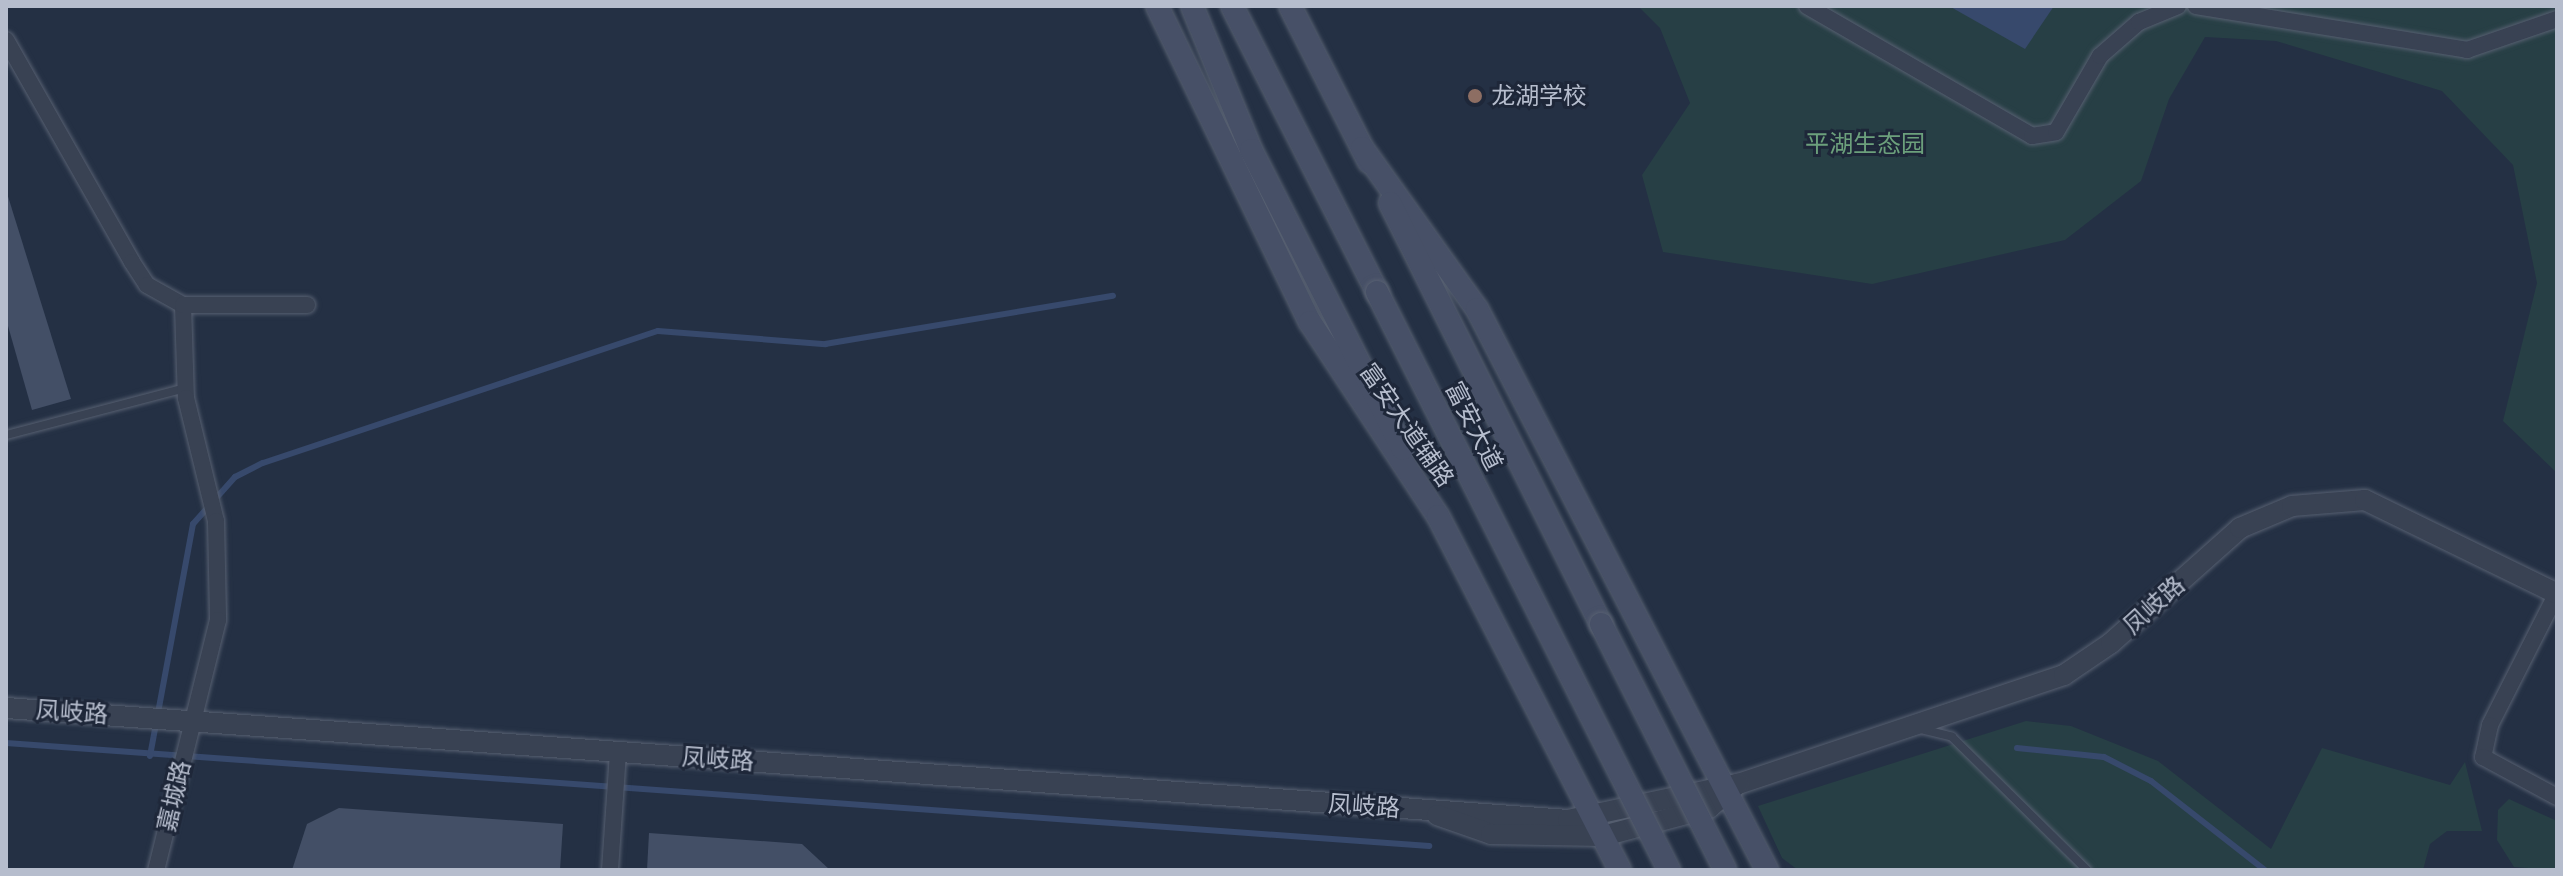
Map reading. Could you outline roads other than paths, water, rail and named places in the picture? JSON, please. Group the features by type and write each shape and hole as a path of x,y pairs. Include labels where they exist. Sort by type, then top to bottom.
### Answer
{"main road":[{"name":"富安大道辅路","path":"1157,6 1310,322 1438,516 1620,870"},
{"path":"1192,6 1251,150 1438,516"},
{"name":"富安大道","path":"1232,6 1669,870"},
{"name":"富安大道","path":"1290,6 1725,870"},
{"path":"1362,148 1477,309 1730,788 1767,870"}],"street":[{"path":"1807,6 2032,136 2056,132 2100,56 2139,22 2178,6"},
{"path":"2196,6 2467,50 2557,19"},
{"path":"6,40 147,285 183,305 307,305"},
{"name":"嘉城路","path":"156,870 218,620 216,521 185,388 183,305"},
{"name":"凤岐路","path":"6,708 1430,811 1598,827 1916,728 2064,675 2111,643 2240,528 2292,506 2365,500 2557,593"},
{"path":"2557,593 2490,725 2483,757 2557,797"},
{"path":"610,870 618,752"}],"lane":[{"path":"6,435 185,388"},
{"path":"1916,728 1952,737 2087,870"}],"water":[{"path":"1949,6 2054,6 2025,49"}],"waterway":[{"path":"150,756 193,524 235,477 263,463 658,331 825,344 1113,296"},
{"path":"6,743 1429,846"},
{"path":"2017,748 2104,757 2151,781 2265,870"}],"place":[{"name":"龙湖学校","path":"1475,96"}],"park label":[{"name":"平湖生态园","path":"1865,144"}]}
